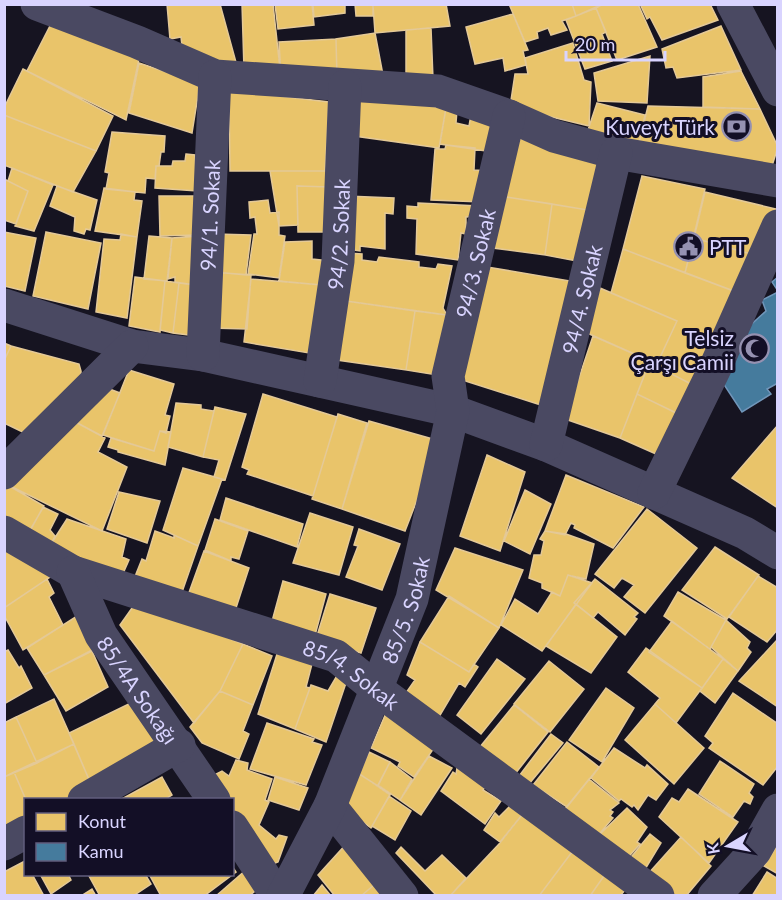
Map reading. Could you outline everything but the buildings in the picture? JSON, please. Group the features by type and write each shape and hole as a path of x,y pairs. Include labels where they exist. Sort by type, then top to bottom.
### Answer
{"street":[{"path":"37,4 137,42 215,76 345,86 438,90 509,116 554,136 616,153 777,181"},
{"path":"733,4 777,90"},
{"name":"94/1. Sokak","path":"203,355 215,76"},
{"name":"94/2. Sokak","path":"320,381 338,261 345,86"},
{"name":"94/3. Sokak","path":"453,411 448,376 509,116"},
{"name":"94/4. Sokak","path":"546,445 616,153"},
{"path":"654,493 715,368 777,226"},
{"path":"4,305 132,346 203,355 453,411 546,445 745,533 777,553"},
{"path":"4,473 132,346"},
{"name":"85/5. Sokak","path":"283,896 330,806 378,690 412,599 453,411"},
{"name":"85/4. Sokak","path":"4,532 73,572 336,656 378,690 658,896"},
{"name":"85/4A Sokağı","path":"73,572 101,635 213,798"},
{"path":"88,798 179,746"},
{"path":"330,806 402,896"},
{"path":"714,896 755,851 777,810"},
{"path":"234,830 277,896"},
{"path":"4,844 24,833"}],"place":[{"name":"Kuveyt Türk","path":"736,126"},
{"name":"PTT","path":"688,246"},
{"name":"Telsiz Çarşı Camii","path":"755,349"}]}
